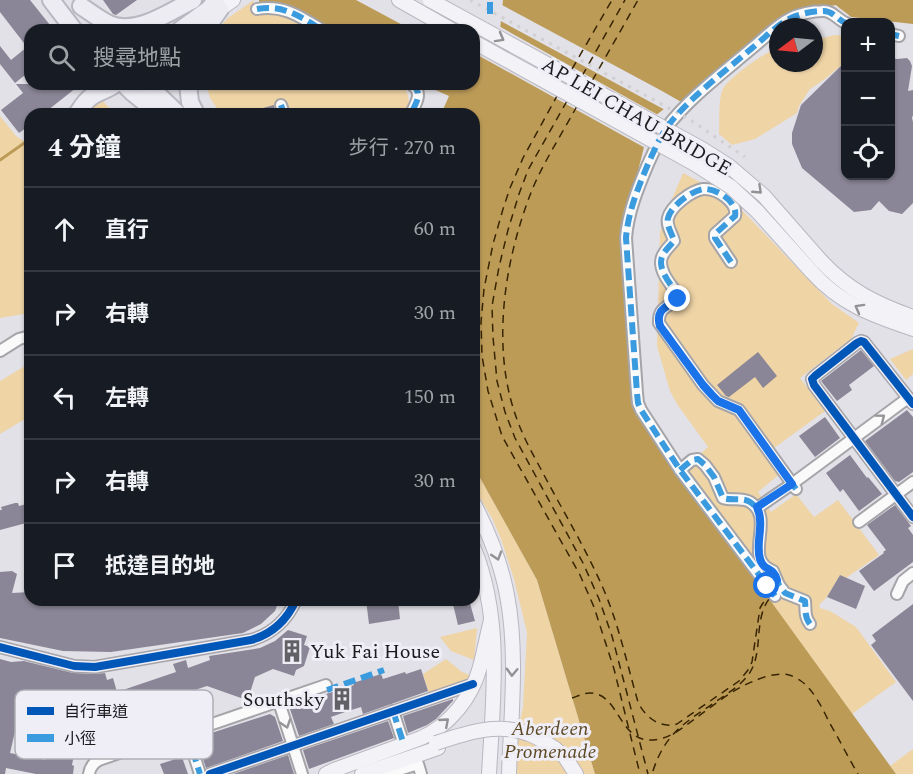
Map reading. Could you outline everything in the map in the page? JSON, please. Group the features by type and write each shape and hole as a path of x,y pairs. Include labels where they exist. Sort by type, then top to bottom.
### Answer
{"highway":[{"path":"51,0 69,24"},
{"path":"144,24 193,0"},
{"path":"79,3 110,24"},
{"path":"79,3 92,24"},
{"path":"189,24 220,4"},
{"path":"209,24 220,4"},
{"path":"82,108 91,97 115,90"},
{"path":"98,108 121,90"},
{"path":"127,90 136,108"},
{"path":"129,90 151,108"},
{"path":"131,90 166,108"},
{"path":"189,90 193,108"}],"main road":[{"path":"399,0 441,24"},
{"name":"AP LEI CHAU BRIDGE","path":"430,0 474,24"},
{"name":"AP LEI CHAU BRIDGE","path":"480,27 729,166 772,204 816,266"},
{"name":"AP LEI CHAU BRIDGE","path":"480,45 720,179 816,266"},
{"path":"816,266 862,295 913,317"},
{"path":"816,266 831,290 854,306 867,313 913,329"},
{"path":"480,517 494,548 507,596 513,655 509,774"},
{"path":"480,567 486,585 494,654 489,774"},
{"path":"327,774 428,735 446,722 467,698 480,666 491,620"},
{"path":"362,774 473,731 484,729 507,729 531,734 552,751 565,757 576,774"},
{"path":"345,774 437,745"},
{"path":"552,751 568,774"}],"street":[{"path":"257,9 285,9 312,24"},
{"path":"810,624 806,619 805,601 772,583 747,558 680,470 644,416 638,403 626,238 630,211 659,140 672,121 705,87 793,17 822,11 833,13 841,22"},
{"path":"413,108 418,95 417,90"},
{"path":"731,262 715,238 715,234 735,216 736,212 732,204 724,196 714,191 704,189 692,193 668,217 674,241 664,253 661,264 665,275 679,296 676,301 661,310 659,323 712,395 718,401 739,410 794,487"},
{"path":"0,351 24,338"},
{"path":"757,507 794,487 854,438 911,401 861,341 814,376 812,380 814,385 854,438 897,495 913,517"},
{"path":"680,470 692,460 698,459 714,477 723,498 747,500 757,507 761,522 759,558 764,567 775,574 772,583 775,596"},
{"path":"860,522 913,482"},
{"path":"747,558 759,558"},
{"path":"897,594 903,581 913,573"},
{"path":"0,647 75,666 94,667 251,640 265,635 278,626 293,606"},
{"path":"210,774 473,684"},
{"path":"213,724 326,685"},
{"path":"279,702 302,774"},
{"path":"393,711 404,745"},
{"path":"89,774 94,763 102,759"},
{"path":"194,759 200,774"},
{"path":"386,774 420,769"}],"green space":[{"path":"254,0 254,13 261,11 292,16 305,24 222,24"},
{"path":"841,36 841,65 810,89 797,113 755,139 732,145 719,134 722,91 731,79 769,52 769,72 823,72 823,38"},
{"path":"89,90 93,90 109,108 69,108"},
{"path":"208,90 406,90 409,108 217,108"},
{"path":"0,116 16,136 24,141 24,314 0,318"},
{"path":"683,173 736,204 832,304 859,323 851,339 800,378 825,411 774,448 787,468 758,492 771,512 796,494 814,517 838,500 879,555 846,578 840,575 827,597 819,605 820,608 830,611 856,627 896,682 852,714 678,474 708,447 670,391 657,346 660,232"},
{"path":"913,349 913,374 906,380 890,359"},
{"path":"24,367 24,420 0,434 0,381"},
{"name":"Aberdeen Promenade","path":"480,478 537,580 595,774 514,774 515,744 523,707 527,633 514,579 492,518 480,498"},
{"path":"477,628 474,660 451,651 440,637"},
{"path":"446,659 462,672 470,675 467,681 429,694 423,674"},
{"path":"913,749 913,774 896,774 890,766"}],"shaded area":[{"path":"259,0 356,0 401,24 321,24 295,8 280,4 259,3"},
{"path":"503,0 913,0 913,24 895,22 895,18 851,17 836,5 791,13 785,18 769,18 769,31 684,100 655,116 645,143 623,231 636,415 896,774 595,774 537,580 480,478 480,108 444,108 449,96 436,90 480,90 480,53 486,50 500,30"}],"pier":[{"path":"500,4 683,103 667,111 497,19"},
{"path":"497,25 660,116 647,149 480,56 480,50 491,41"}],"building":[{"path":"0,0 30,0 49,24 24,24 24,43 0,12"},
{"path":"103,0 137,0 116,15"},
{"path":"0,46 11,60 24,49 24,76 15,83 0,64"},
{"path":"907,58 912,66 908,91 913,90 913,203 902,214 889,211 879,201 871,210 854,212 802,168 792,144 792,133 801,105 841,66 841,180 895,180 895,59"},
{"path":"16,84 24,84 24,90 73,90 51,108 24,108 24,129 19,133 1,110 23,93"},
{"path":"861,350 874,366 849,385 852,390 837,401 821,381"},
{"path":"758,352 777,376 763,388 755,377 729,397 726,396 717,385"},
{"path":"907,410 913,417 913,472 899,482 895,481 865,441"},
{"path":"825,417 840,438 815,457 799,436"},
{"path":"850,455 882,494 859,511 843,489 840,492 826,473"},
{"path":"15,503 19,506 24,505 24,524 0,530 1,507"},
{"path":"895,505 911,526 908,528 913,535 913,562 874,591 859,571 886,550 867,525"},
{"path":"12,571 17,574 12,593 24,592 24,606 277,606 275,611 261,624 243,633 111,652 63,651 0,638 0,572"},
{"path":"840,575 865,586 856,609 827,597"},
{"path":"913,604 913,701 871,645 876,641 872,635"},
{"path":"367,606 399,606 400,619 369,624"},
{"path":"453,606 471,606 475,621 458,625"},
{"path":"288,630 307,636 304,645 310,647 304,666 296,670 294,676 273,669 255,677 249,696 241,698 207,686 195,690 123,690 176,672 173,664 186,660 188,668 210,660 209,656 260,648 275,641"},
{"path":"0,659 11,662 24,661 73,673 105,673 107,680 113,678 116,690 15,690 15,732 10,753 15,754 15,759 73,759 73,774 36,774 6,768 5,774 0,774"},
{"path":"421,669 428,691 363,714 361,707 345,712 331,717 334,724 299,736 290,709 295,704 381,674 383,679"},
{"path":"453,699 436,719 408,733 403,716"},
{"path":"270,714 275,717 283,741 206,768 203,759 213,759 213,732"},
{"path":"388,721 394,738 309,769 303,750"},
{"path":"288,755 294,774 233,774"},
{"path":"183,759 188,774 164,774 160,764"}],"waterway":[{"path":"0,160 24,143"}],"ferry route":[{"path":"572,69 612,0"},
{"path":"582,76 625,0"},
{"path":"592,81 638,0"},
{"path":"558,94 523,158 503,209 484,289 481,322 482,356 488,391 502,436 580,575 594,607 614,669 640,774"},
{"path":"567,101 528,170 508,230 492,306 497,381 515,438 583,563 599,599 612,636 648,774"},
{"path":"577,106 532,190 522,217 508,276 504,306 504,365 509,394 518,422 603,588 618,630 638,702 649,717 665,725 677,724 739,681 752,662 760,608 769,599 761,617 756,656 749,674 736,687 671,737 663,747 652,774"},
{"path":"572,698 588,693 599,695 607,700 631,732 638,737 655,740 679,730 746,684 771,675 789,675 801,681 814,694 858,774"}],"railway":[{"path":"470,0 689,119 745,157"}],"marked path":[{"path":"490,0 490,14"},
{"path":"257,9 283,10 312,24"},
{"path":"775,596 680,470 638,403 627,228 637,191 659,141 667,127 696,96 775,28 791,18 810,12 826,11 841,20"},
{"path":"895,35 899,36"},
{"path":"414,108 417,102 416,90"},
{"path":"731,262 715,238 715,234 735,216 730,201 720,193 709,189 698,190 687,196 677,204 668,218 668,227 674,241 663,255 661,262 666,278 679,296 663,310 659,323 703,385 718,401 739,410 796,489"},
{"path":"680,470 692,460 698,459 714,477 723,498 747,501 757,509 761,528 760,558 764,565 773,571 785,593 805,601 806,616 810,624"},
{"path":"757,508 792,484"},
{"path":"327,690 384,670"},
{"path":"393,711 404,745"},
{"path":"195,759 200,774"}],"cycle path":[{"path":"913,404 861,341 812,379 814,385 913,517"},
{"path":"0,647 74,666 95,667 251,640 266,634 278,625 293,606"},
{"path":"210,774 473,684"}],"place":[{"name":"Yuk Fai House","path":"292,651"},
{"name":"Southsky","path":"342,699"}],"route":[{"path":"678,299 661,310 660,326 712,395 718,401 739,410 792,484 757,507 761,522 759,558 764,567 773,571 777,580 767,586"}]}
